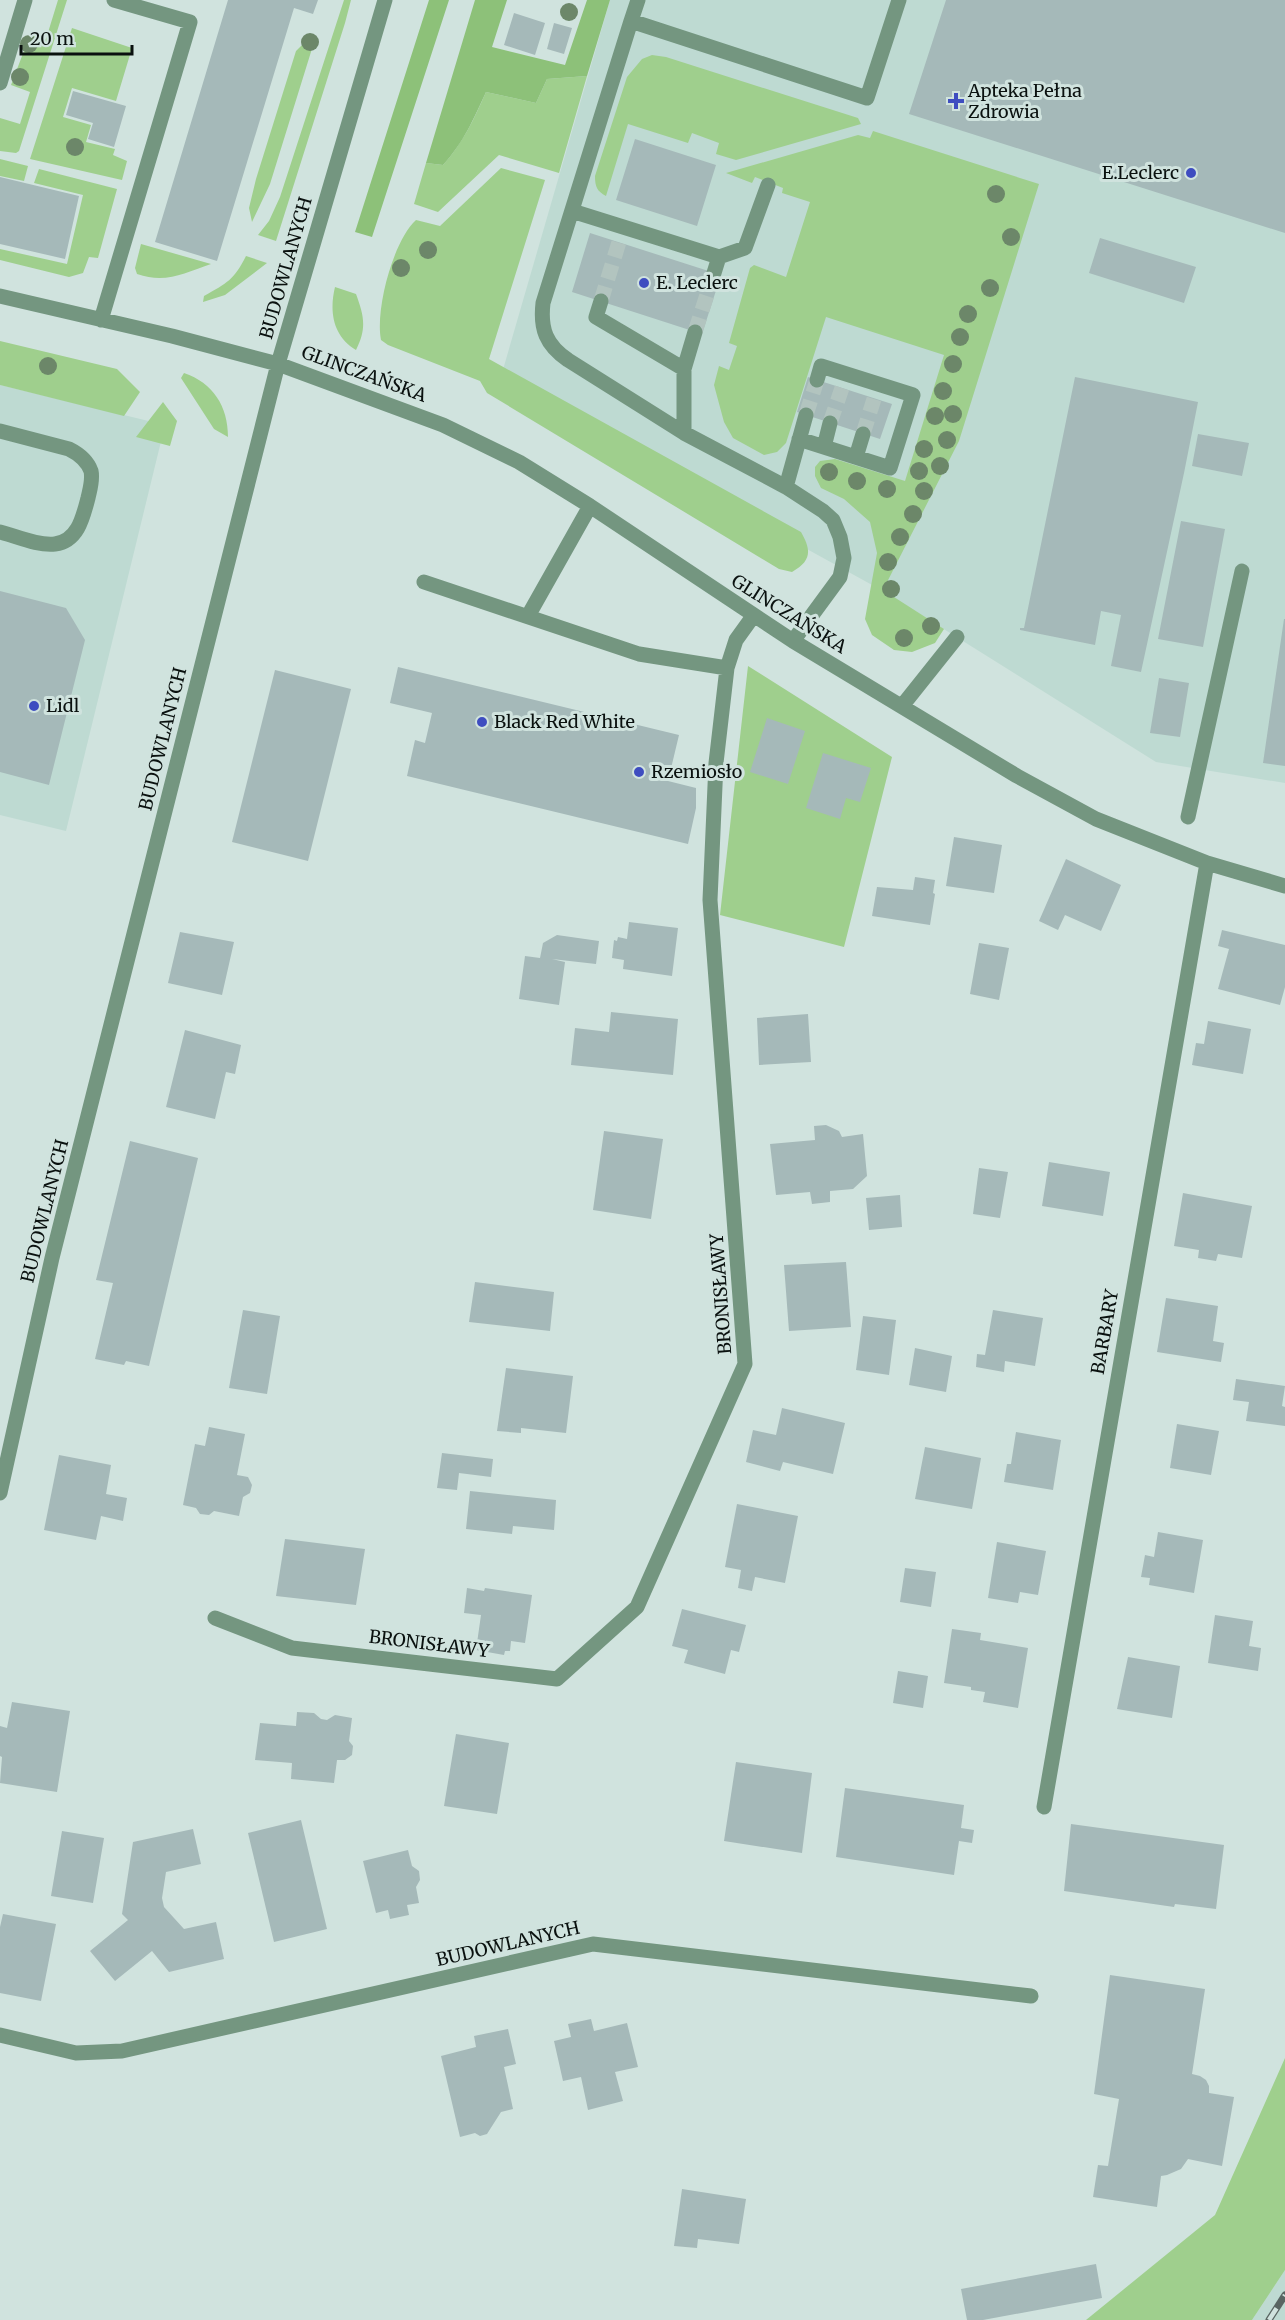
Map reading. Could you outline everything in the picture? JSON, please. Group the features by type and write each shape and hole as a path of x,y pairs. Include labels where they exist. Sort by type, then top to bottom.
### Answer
{"street":[{"path":"0,83 25,0"},
{"path":"101,320 190,22 114,0"},
{"name":"BUDOWLANYCH","path":"0,1493 52,1258 278,364 385,0"},
{"path":"638,0 543,303 541,318 544,333 554,350 561,355 684,433 786,486 833,520 840,537 844,558 840,577 794,640"},
{"path":"631,21 867,98 899,0"},
{"path":"572,211 621,235 719,258 745,248 768,185"},
{"path":"714,273 719,258"},
{"name":"GLINCZAŃSKA","path":"0,296 278,364 443,425 519,462 590,506 754,615 1017,776 1096,819 1207,863 1285,886"},
{"path":"601,302 596,317 684,369"},
{"path":"684,433 684,369 695,332"},
{"path":"799,439 890,468 913,395 876,391 844,381 821,366 817,380"},
{"path":"786,486 806,415"},
{"path":"824,447 830,423"},
{"path":"0,431 78,453 90,469 92,479 82,523 75,533 65,540 54,544 0,532"},
{"path":"856,457 863,434"},
{"path":"528,616 590,506"},
{"path":"1188,817 1242,572"},
{"path":"424,582 639,654 727,668"},
{"name":"BRONISŁAWY","path":"215,1617 292,1648 557,1679 637,1607 745,1364 710,900 716,763 727,668 736,640 754,615"},
{"path":"902,706 957,637"},
{"name":"BARBARY","path":"1044,1807 1207,863"},
{"name":"BUDOWLANYCH","path":"0,2035 76,2053 122,2051 593,1944 1031,1996"}],"shaded area":[{"path":"610,0 1285,0 1285,783 1156,762 883,591 500,380"},
{"path":"0,385 165,425 66,831 0,815"},
{"path":"1285,2270 1285,2320 1252,2320"}],"green space":[{"path":"58,0 67,0 19,151 16,153 0,151 0,118 20,124 30,92 11,85 30,35 46,39"},
{"path":"344,0 351,0 345,23 276,241 258,235 269,221 280,197"},
{"path":"429,0 449,0 372,237 355,232"},
{"path":"475,0 507,0 492,47 565,65 587,0 610,0 587,76 547,79 536,103 486,92 468,130 443,165 426,163"},
{"path":"72,28 132,48 116,101 72,88 63,117 91,125 86,142 115,149 113,155 127,161 122,180 30,159"},
{"path":"308,39 315,39 270,184 252,222 249,208 256,179 296,51"},
{"path":"652,55 666,57 858,118 861,124 736,160 716,154 719,143 692,133 688,143 628,124 606,196 597,188 595,176 627,77 642,59"},
{"path":"587,76 559,173 499,155 438,212 414,204 426,163 443,165 450,157 477,112 486,92 536,103 547,79"},
{"path":"873,131 1039,184 959,441 883,590 944,629 935,643 912,652 894,650 872,635 865,619 877,553 870,522 844,499 821,488 815,476 815,467 820,461 835,459 905,481 944,355 826,317 786,443 777,452 764,455 733,438 724,422 714,385 719,366 729,370 737,346 729,343 750,268 754,265 786,277 810,202 782,193 783,188 755,177 752,183 726,173 858,135 870,138"},
{"path":"0,159 28,166 24,181 0,176"},
{"path":"501,168 545,180 489,359 801,532 807,545 808,555 798,568 792,572 779,569 487,393 480,381 388,345 381,340 383,294 393,259 408,230 416,220 440,226"},
{"path":"39,169 117,189 98,258 89,257 83,273 69,277 0,260 0,249 67,264 83,195 34,183"},
{"path":"141,244 211,264 166,278 147,277 137,274 135,268"},
{"path":"246,256 267,263 225,295 203,302 204,296 234,276"},
{"path":"335,287 356,294 359,302 363,328 356,350 342,338 335,323 333,296"},
{"path":"0,341 117,369 140,392 124,416 0,385"},
{"path":"184,373 203,383 217,397 225,415 228,437 214,429 181,378"},
{"path":"163,402 177,421 170,446 136,437"},
{"path":"748,666 892,757 844,947 720,915"},
{"path":"1285,2058 1285,2270 1252,2320 1086,2320 1215,2215"}],"building":[{"path":"228,0 318,0 313,14 294,8 217,261 155,242"},
{"name":"E.Leclerc","path":"946,0 1285,0 1285,233 909,114"},
{"path":"514,13 545,23 535,55 504,45"},
{"path":"554,23 572,28 564,54 547,49"},
{"path":"73,91 126,106 114,147 88,139 93,123 66,115"},
{"path":"635,139 716,165 697,226 616,200"},
{"path":"0,177 79,196 65,259 0,244"},
{"path":"590,233 721,275 702,334 572,292"},
{"path":"1100,238 1196,267 1184,303 1089,273"},
{"path":"808,377 892,404 880,439 797,412"},
{"path":"1075,377 1198,402 1141,672 1111,666 1121,615 1101,611 1095,645 1020,630 1024,628"},
{"path":"1198,434 1249,443 1242,476 1192,466"},
{"path":"1181,521 1225,529 1203,647 1158,639"},
{"name":"Lidl","path":"0,591 66,608 85,640 49,785 0,772"},
{"path":"1285,619 1285,766 1263,763"},
{"path":"398,667 679,735 668,781 696,788 696,808 688,844 407,776 415,740 425,743 432,713 390,703"},
{"path":"275,670 351,689 308,861 232,842"},
{"path":"1159,678 1189,683 1180,737 1150,733"},
{"path":"767,718 805,731 788,784 750,772"},
{"path":"823,753 871,768 860,802 846,798 840,819 806,808"},
{"path":"954,837 1002,845 994,893 946,886"},
{"path":"1066,859 1121,885 1101,931 1065,915 1058,930 1039,921"},
{"path":"915,877 935,880 930,925 872,916 877,887 913,890"},
{"path":"629,922 678,928 672,976 623,969 624,960 612,958 614,940 617,941 618,937 627,939"},
{"path":"1222,930 1285,945 1285,987 1280,1005 1218,989 1229,949 1218,946"},
{"path":"180,932 234,942 222,995 168,983"},
{"path":"557,935 599,941 596,964 552,959 565,962 559,1005 519,999 525,956 540,958 543,943"},
{"path":"979,943 1009,948 999,1000 970,994"},
{"path":"611,1012 678,1019 673,1075 571,1065 575,1028 609,1032"},
{"path":"808,1014 811,1062 759,1065 757,1018"},
{"path":"1208,1021 1251,1029 1243,1074 1192,1065 1196,1043 1204,1044"},
{"path":"185,1030 241,1045 235,1074 226,1072 215,1119 166,1107"},
{"path":"826,1125 839,1131 842,1137 863,1134 867,1176 853,1189 830,1191 830,1202 812,1204 810,1192 776,1195 770,1144 815,1140 814,1126"},
{"path":"604,1131 663,1139 651,1219 593,1210"},
{"path":"130,1141 198,1158 149,1366 126,1361 124,1365 95,1359 113,1283 96,1280"},
{"path":"1049,1162 1110,1172 1103,1216 1042,1206"},
{"path":"979,1168 1008,1172 1000,1218 973,1214"},
{"path":"1183,1193 1252,1206 1242,1258 1218,1254 1216,1261 1198,1258 1199,1250 1174,1246"},
{"path":"900,1195 902,1227 869,1230 866,1198"},
{"path":"846,1262 851,1327 789,1331 784,1265"},
{"path":"475,1282 554,1292 550,1331 469,1322"},
{"path":"1166,1298 1218,1306 1213,1341 1224,1343 1221,1362 1157,1352"},
{"path":"243,1310 280,1316 267,1394 229,1388"},
{"path":"993,1310 1043,1318 1035,1366 1005,1361 1004,1372 976,1367 977,1354 985,1355"},
{"path":"863,1316 896,1320 889,1375 856,1370"},
{"path":"915,1348 952,1356 946,1392 909,1385"},
{"path":"506,1368 573,1376 566,1433 521,1428 521,1433 497,1431"},
{"path":"1236,1379 1285,1386 1282,1406 1285,1407 1285,1426 1246,1421 1249,1402 1233,1400"},
{"path":"782,1408 845,1423 833,1474 783,1462 780,1471 746,1462 753,1430 776,1435"},
{"path":"1177,1424 1219,1431 1211,1475 1170,1468"},
{"path":"209,1427 245,1434 237,1475 248,1477 252,1485 250,1493 243,1497 239,1516 214,1511 209,1515 200,1514 196,1508 183,1505 195,1444 205,1446"},
{"path":"1016,1432 1061,1440 1053,1490 1004,1482 1007,1464 1011,1464"},
{"path":"925,1447 981,1458 972,1509 915,1499"},
{"path":"442,1453 493,1459 491,1477 459,1473 457,1490 437,1488"},
{"path":"59,1455 111,1465 106,1494 127,1498 123,1521 101,1516 96,1540 44,1530"},
{"path":"470,1491 556,1500 554,1530 513,1526 512,1534 466,1529"},
{"path":"737,1504 798,1516 785,1583 755,1577 752,1591 738,1588 741,1570 725,1567"},
{"path":"1158,1532 1203,1540 1194,1593 1149,1585 1150,1578 1141,1577 1145,1555 1154,1557"},
{"path":"285,1539 365,1549 356,1605 276,1596"},
{"path":"997,1542 1046,1551 1038,1595 1020,1592 1018,1603 988,1598"},
{"path":"905,1568 936,1572 931,1607 900,1602"},
{"path":"467,1588 484,1591 485,1588 532,1595 525,1643 511,1641 510,1651 505,1651 504,1655 476,1650 481,1615 464,1613"},
{"path":"682,1609 746,1625 739,1652 731,1650 725,1674 684,1663 688,1650 672,1646"},
{"path":"1215,1615 1253,1621 1249,1646 1261,1648 1258,1671 1208,1663"},
{"path":"952,1629 981,1633 980,1640 1028,1648 1018,1708 983,1702 985,1692 971,1690 971,1687 944,1683"},
{"path":"1128,1657 1180,1666 1172,1718 1117,1709"},
{"path":"898,1671 928,1676 923,1708 893,1703"},
{"path":"12,1702 70,1711 57,1792 0,1783 2,1757 0,1756 0,1726 7,1728"},
{"path":"297,1712 314,1713 321,1719 327,1720 335,1715 352,1718 349,1741 353,1746 352,1755 345,1760 337,1760 334,1783 291,1779 292,1763 255,1760 260,1723 296,1726"},
{"path":"456,1734 509,1743 497,1814 444,1806"},
{"path":"736,1762 812,1773 802,1853 724,1841"},
{"path":"845,1788 964,1805 961,1828 974,1830 972,1843 959,1841 954,1875 836,1857"},
{"path":"301,1820 327,1929 274,1942 248,1833"},
{"path":"1071,1824 1224,1845 1216,1909 1175,1904 1174,1907 1064,1891"},
{"path":"193,1829 201,1864 166,1872 162,1898 164,1907 184,1929 216,1922 224,1959 169,1972 152,1951 115,1981 90,1951 128,1920 122,1914 133,1842"},
{"path":"62,1831 104,1838 93,1903 51,1896"},
{"path":"408,1850 412,1866 419,1871 420,1880 416,1887 419,1903 407,1905 409,1915 390,1919 388,1910 376,1913 363,1861"},
{"path":"3,1914 56,1924 41,2001 0,1993 0,1927"},
{"path":"1110,1975 1205,1989 1192,2074 1206,2080 1209,2093 1234,2097 1222,2166 1188,2159 1181,2169 1161,2176 1157,2207 1093,2197 1098,2165 1108,2166 1119,2099 1094,2094"},
{"path":"591,2019 594,2031 627,2023 638,2067 615,2072 623,2101 588,2110 581,2077 563,2081 554,2041 571,2037 568,2024"},
{"path":"508,2029 516,2064 504,2067 513,2109 501,2112 487,2134 480,2136 475,2133 460,2137 441,2056 476,2047 474,2036"},
{"path":"682,2189 746,2199 739,2244 698,2239 697,2248 674,2246"},
{"path":"1096,2264 1102,2298 983,2320 967,2320 961,2289"}],"tunnel":[{"path":"601,301 619,242"},
{"path":"695,332 714,273"},
{"path":"806,415 817,380"},
{"path":"830,423 842,388"},
{"path":"863,434 874,399"}],"railway":[{"path":"1269,2320 1285,2295"}],"place":[{"name":"Apteka Pełna Zdrowia","path":"956,101"},
{"name":"E.Leclerc","path":"1191,173"},
{"name":"E. Leclerc","path":"644,283"},
{"name":"Lidl","path":"34,706"},
{"name":"Black Red White","path":"482,722"},
{"name":"Rzemiosło","path":"639,772"}]}
